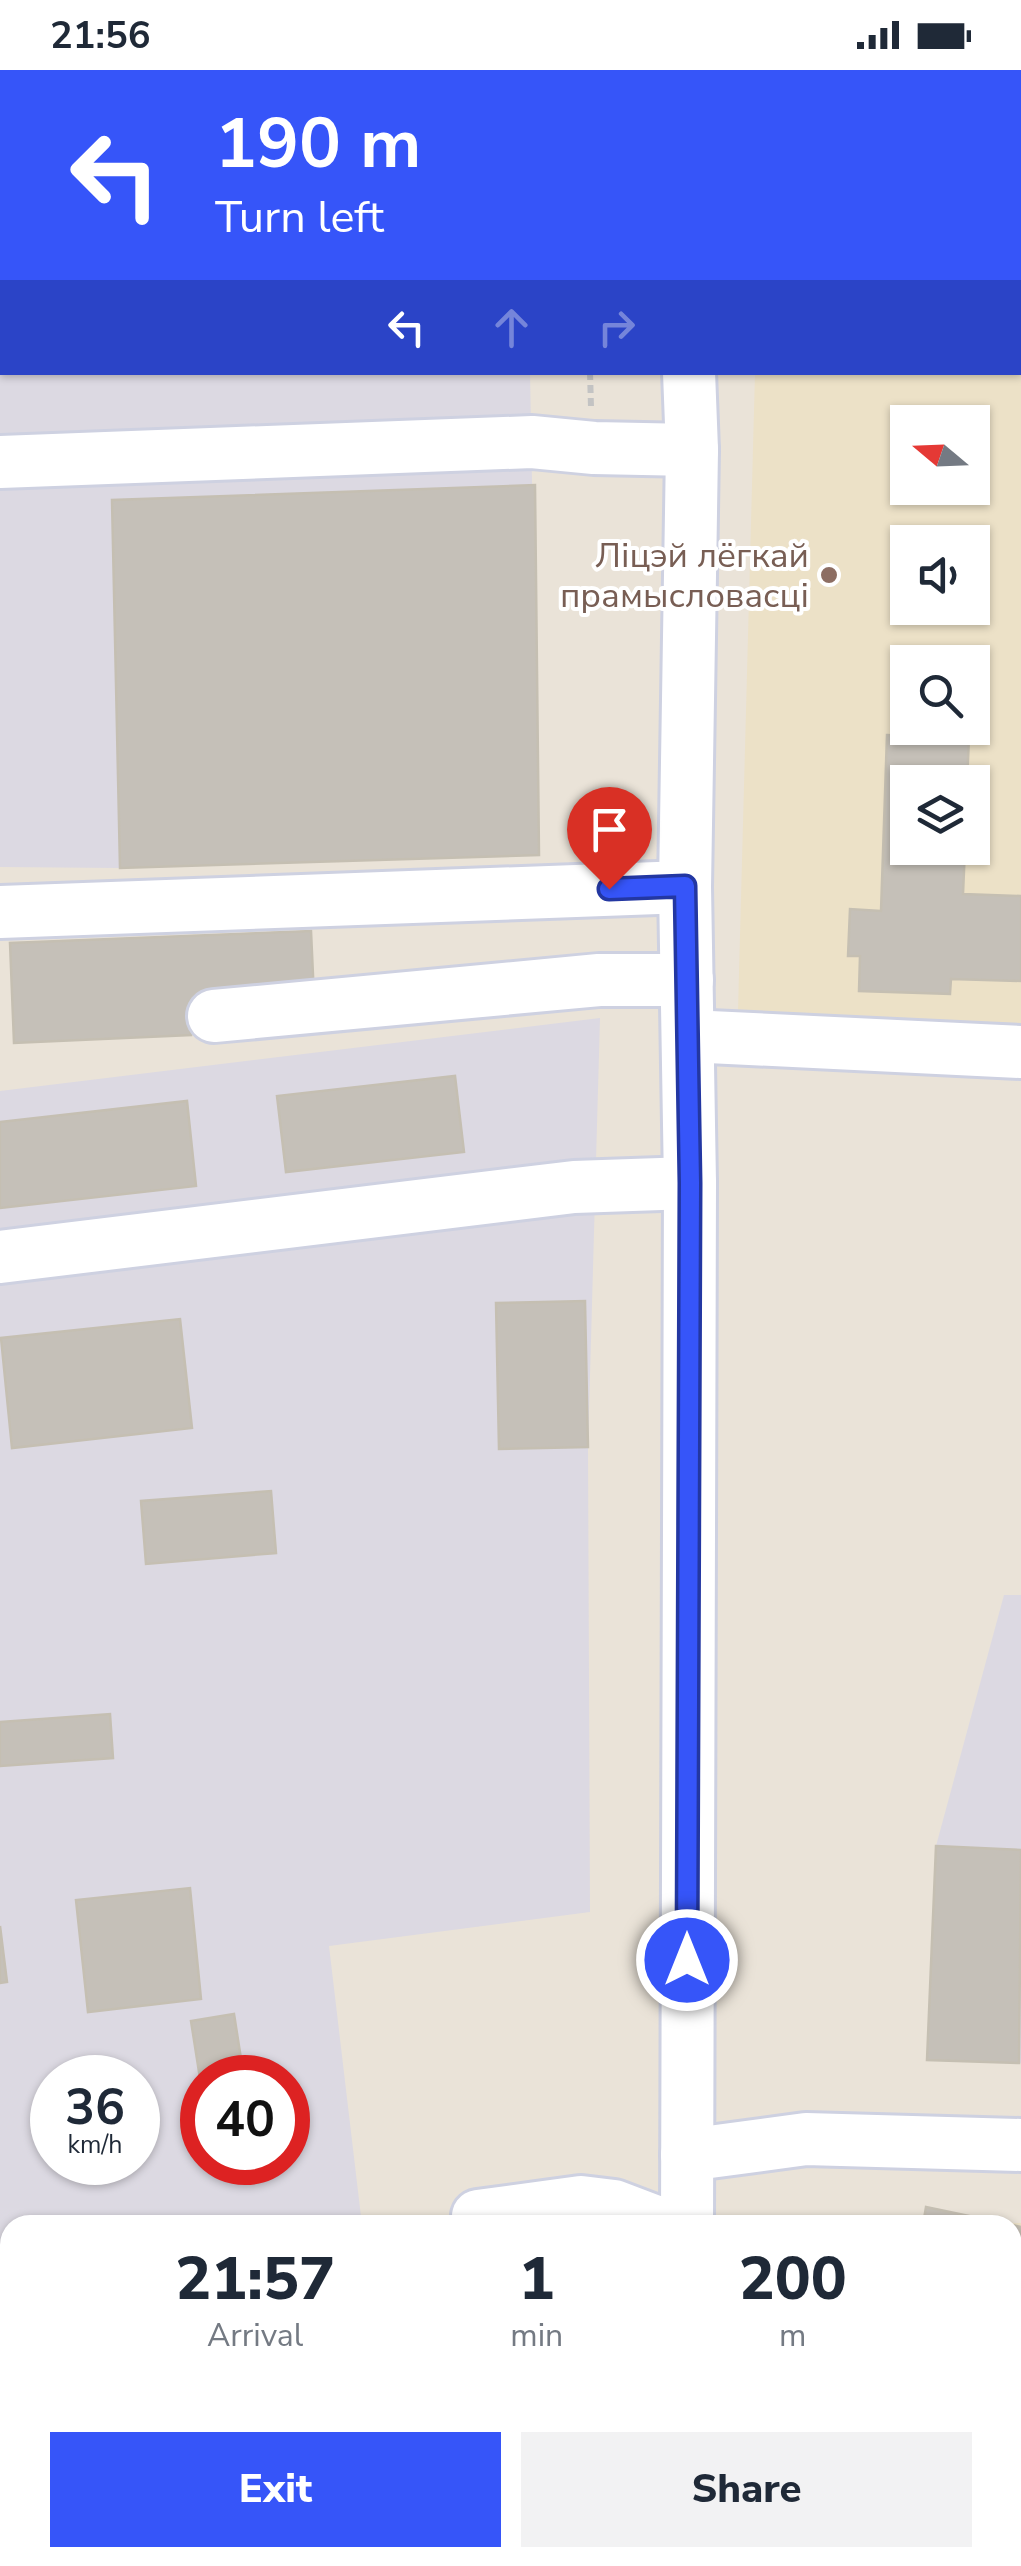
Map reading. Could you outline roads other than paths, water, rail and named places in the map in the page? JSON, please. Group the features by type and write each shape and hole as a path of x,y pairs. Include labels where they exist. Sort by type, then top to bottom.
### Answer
{"street":[{"path":"687,2215 690,1183 685,886 692,450 689,375"},
{"path":"0,462 532,442 692,450"},
{"path":"0,912 685,886"},
{"path":"214,1016 599,980 687,980"},
{"path":"688,1036 1021,1052"},
{"path":"0,1257 574,1186 690,1183"},
{"path":"687,2155 806,2139 1021,2145"},
{"path":"485,2215 581,2202 614,2206 638,2215"}],"place":[{"name":"Ліцэй лёгкай прамысловасці","path":"829,575"}]}
